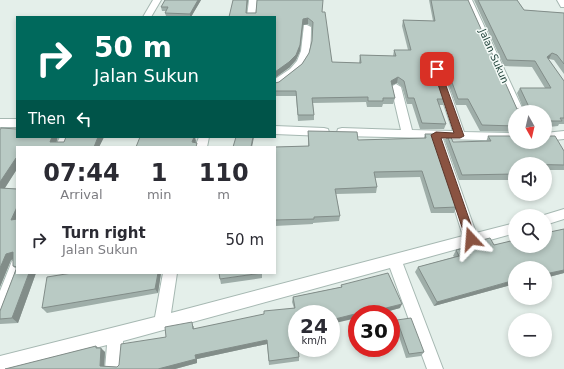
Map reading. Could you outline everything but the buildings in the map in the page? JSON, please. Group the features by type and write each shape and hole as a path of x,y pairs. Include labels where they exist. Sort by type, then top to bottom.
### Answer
{"street":[{"path":"149,16 157,0"},
{"path":"251,16 253,0"},
{"name":"Jalan Sukun","path":"468,0 516,105"},
{"path":"561,0 564,5"},
{"path":"276,84 280,79 302,63 305,55 307,27"},
{"path":"437,69 460,136"},
{"path":"396,87 407,134"},
{"path":"0,123 16,123"},
{"path":"276,130 508,137"},
{"path":"436,135 471,239"},
{"path":"552,136 564,135"},
{"path":"552,218 564,214"},
{"path":"0,364 116,335 508,230"},
{"path":"394,260 435,369"},
{"path":"0,310 16,267"},
{"path":"162,322 170,274"},
{"path":"113,369 116,335"}],"route":[{"path":"437,69 460,136 436,135 471,239"}]}
